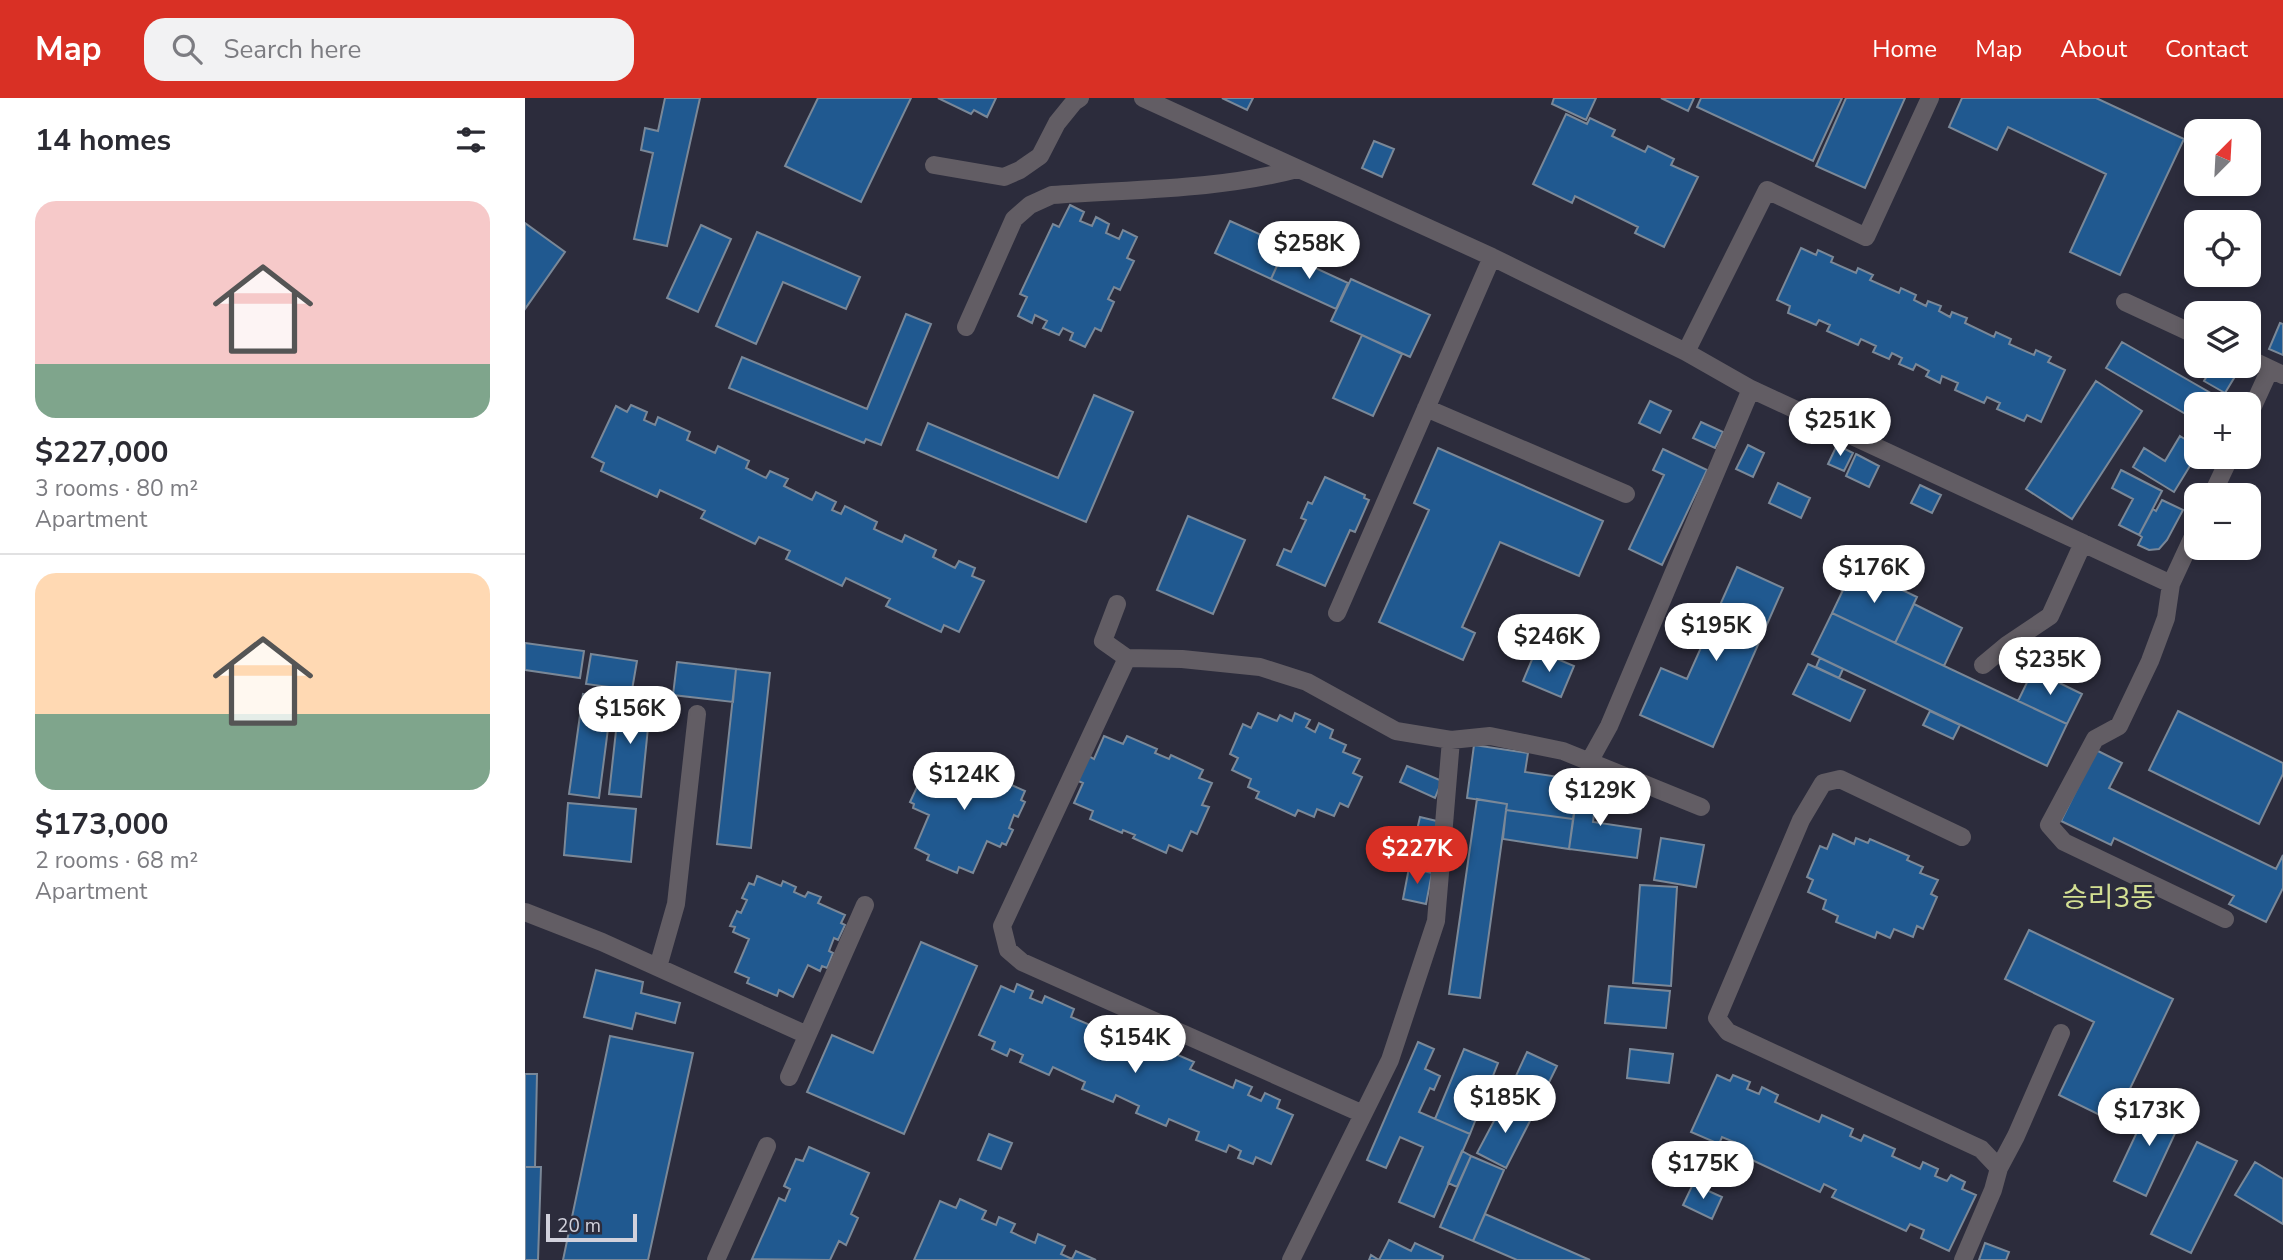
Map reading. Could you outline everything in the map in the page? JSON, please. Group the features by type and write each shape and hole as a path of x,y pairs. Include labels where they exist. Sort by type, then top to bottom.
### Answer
{"street":[{"path":"934,165 1004,177 1020,170 1040,156 1056,123 1073,102 1080,98"},
{"path":"1143,98 1492,257 1686,352 1751,389 2171,584"},
{"path":"1686,352 1767,190 1866,237 1930,98"},
{"path":"966,327 1014,219 1031,205 1052,195 1228,183 1297,169"},
{"path":"1337,613 1492,257"},
{"path":"2125,302 2184,329"},
{"path":"2261,365 2277,372 2261,397"},
{"path":"1589,762 1609,726 1751,389"},
{"path":"1426,408 1626,494"},
{"path":"1983,665 2050,616 2083,543"},
{"path":"2184,556 2171,584 2166,618 2150,662 2119,726 2095,738 2049,825 2064,842 2225,919"},
{"path":"1117,604 1103,641 1127,658 1182,659 1260,667 1307,682 1396,731 1451,740 1490,736 1563,751 1700,807"},
{"path":"1127,658 1002,926 1008,950 1022,962 1363,1114"},
{"path":"657,967 676,904 697,714"},
{"path":"1291,1260 1390,1060 1436,921 1451,740"},
{"path":"1962,837 1840,779 1823,783 1801,820 1717,1018 1728,1032 1981,1149 1999,1168"},
{"path":"789,1077 865,905"},
{"path":"525,912 657,967 807,1035"},
{"path":"1962,1260 1993,1190 1999,1168 2061,1033"},
{"path":"716,1260 767,1146"}],"building":[{"path":"665,98 700,98 667,246 634,239 653,153 641,150 645,128 658,131"},
{"path":"818,98 911,98 861,202 785,166"},
{"path":"938,98 996,98 987,117 974,110 971,114"},
{"path":"1222,98 1253,98 1247,110"},
{"path":"1554,98 1596,98 1586,120 1552,104"},
{"path":"1661,98 1694,98 1688,111"},
{"path":"1701,98 1842,98 1813,161 1697,107"},
{"path":"1846,98 1905,98 1865,188 1816,166"},
{"path":"1962,98 2096,98 2184,139 2120,275 2070,252 2106,174 2008,127 1997,150 1949,127"},
{"path":"1566,114 1587,124 1590,118 1615,130 1612,136 1645,152 1648,146 1674,159 1671,165 1698,177 1664,247 1635,233 1638,227 1575,196 1572,203 1533,184"},
{"path":"1374,141 1394,149 1382,177 1362,168"},
{"path":"1070,205 1084,212 1080,221 1092,226 1096,217 1109,224 1106,233 1119,239 1123,230 1137,237 1127,258 1134,261 1120,290 1114,287 1108,299 1114,302 1101,331 1095,328 1085,347 1070,340 1073,333 1063,328 1059,335 1043,328 1047,321 1035,315 1032,323 1018,316 1027,297 1020,294 1053,224 1059,227"},
{"path":"1230,221 1286,246 1271,279 1215,253"},
{"path":"525,223 565,252 525,309"},
{"path":"701,225 731,239 698,312 667,298"},
{"path":"757,232 860,277 846,309 783,282 756,344 716,326"},
{"path":"1801,248 1816,255 1818,250 1833,257 1831,262 1856,273 1858,268 1873,275 1870,280 1899,293 1901,288 1916,295 1914,300 1926,306 1928,301 1941,306 1939,311 1950,317 1952,312 1967,318 1965,323 1994,337 1996,332 2011,339 2009,344 2034,355 2036,350 2051,357 2048,362 2065,370 2041,422 2027,415 2024,421 1997,409 2000,403 1987,397 1984,403 1955,390 1958,383 1942,376 1940,383 1926,376 1929,371 1916,364 1913,370 1899,364 1902,358 1892,353 1889,359 1873,352 1876,346 1861,339 1858,345 1827,331 1830,325 1819,320 1816,325 1788,313 1790,306 1777,300"},
{"path":"1283,253 1348,283 1336,309 1271,279"},
{"path":"1351,279 1430,315 1410,357 1331,321"},
{"path":"906,314 931,324 881,445 866,439 864,443 729,388 742,357 867,409"},
{"path":"2280,323 2283,324 2283,355 2269,349"},
{"path":"1362,335 1402,354 1373,416 1333,398"},
{"path":"2122,342 2209,392 2184,392 2184,413 2106,368"},
{"path":"2206,378 2234,378 2226,392 2204,381"},
{"path":"2096,381 2142,411 2072,519 2026,489"},
{"path":"1094,395 1133,412 1086,522 917,450 928,423 1058,478"},
{"path":"1650,401 1671,411 1660,433 1639,423"},
{"path":"631,405 647,412 644,420 655,425 658,417 690,432 687,440 715,453 718,446 749,461 746,468 766,478 770,471 788,479 784,486 812,500 816,492 836,502 832,510 841,514 845,506 877,522 874,529 902,542 905,535 936,550 933,557 955,568 959,561 975,568 972,576 984,581 959,632 944,625 941,632 886,606 890,599 846,578 842,586 786,559 790,551 759,537 755,544 701,518 705,511 660,490 657,497 601,471 604,463 592,457 616,406 627,412"},
{"path":"1701,422 1723,432 1715,448 1693,438"},
{"path":"2180,436 2184,438 2184,469 2188,469 2174,492 2133,467 2144,448 2165,461"},
{"path":"1748,445 1764,453 1753,477 1736,469"},
{"path":"1837,445 1853,453 1844,471 1828,464"},
{"path":"1438,448 1603,521 1579,576 1500,542 1462,627 1475,633 1463,660 1379,622 1429,510 1414,503"},
{"path":"1663,449 1707,470 1662,565 1629,549 1664,475 1653,470"},
{"path":"1856,454 1879,466 1869,487 1846,476"},
{"path":"2121,470 2162,491 2139,535 2119,525 2133,499 2112,488"},
{"path":"1325,477 1365,495 1364,498 1369,500 1355,532 1350,530 1325,586 1277,565 1284,549 1291,552 1306,520 1301,518 1308,502 1312,504"},
{"path":"1778,483 1810,498 1801,518 1769,503"},
{"path":"1920,485 1941,495 1932,513 1911,503"},
{"path":"2162,500 2183,510 2167,540 2159,549 2149,550 2138,545 2142,537 2139,535 2153,509 2156,511"},
{"path":"1188,516 1245,540 1213,614 1157,590"},
{"path":"1737,567 1783,588 1713,747 1640,715 1661,668 1687,679"},
{"path":"1854,567 1917,597 1895,643 1832,613"},
{"path":"1914,604 1962,628 1944,666 1895,643"},
{"path":"1832,613 2067,724 2047,766 1812,654"},
{"path":"525,643 584,651 580,678 525,670"},
{"path":"1536,650 1574,666 1561,697 1523,681"},
{"path":"591,654 637,661 632,690 586,684"},
{"path":"1820,658 1843,669 1839,678 1816,667"},
{"path":"677,662 736,669 733,702 673,695"},
{"path":"1808,664 1865,690 1850,721 1793,694"},
{"path":"736,669 770,673 751,848 717,844"},
{"path":"2033,670 2082,694 2067,724 2018,701"},
{"path":"583,694 612,698 599,798 569,794"},
{"path":"620,695 651,698 641,797 609,794"},
{"path":"1930,711 1960,725 1953,739 1923,725"},
{"path":"2178,711 2283,763 2283,774 2259,824 2149,770"},
{"path":"1258,713 1277,721 1280,715 1292,721 1295,713 1310,720 1306,727 1315,732 1319,723 1333,730 1330,738 1346,745 1343,752 1360,759 1353,773 1362,777 1348,807 1340,803 1334,816 1317,809 1314,817 1298,810 1295,816 1256,798 1259,792 1248,787 1251,779 1232,770 1238,758 1230,754 1243,724 1251,728"},
{"path":"1104,736 1123,744 1127,736 1157,749 1155,753 1169,759 1171,755 1203,770 1199,778 1212,783 1202,805 1209,807 1197,834 1191,831 1182,851 1169,845 1166,853 1133,838 1135,835 1123,830 1122,833 1090,819 1093,811 1074,803 1083,783 1076,780 1087,755 1094,759"},
{"path":"1474,745 1528,753 1525,772 1579,780 1573,819 1506,810 1507,804 1467,798"},
{"path":"2096,750 2122,763 2109,788 2276,869 2283,855 2283,888 2266,922 2229,904 2234,896 2114,838 2111,845 2061,821"},
{"path":"937,753 961,763 963,757 976,763 974,769 985,774 987,768 1001,774 998,779 1025,791 1021,800 1025,802 1018,817 1014,815 1009,828 1013,830 1006,845 1002,843 1000,847 987,841 973,873 959,867 957,873 927,860 929,855 915,848 929,815 913,808 914,804 910,802 917,787 921,789 927,776 922,774 929,760 933,762"},
{"path":"1407,766 1442,781 1435,798 1400,782"},
{"path":"1579,780 1598,783 1593,822 1641,829 1637,858 1569,849"},
{"path":"1477,799 1507,804 1480,998 1449,994"},
{"path":"568,803 636,809 631,862 564,855"},
{"path":"1506,810 1573,819 1569,849 1503,839"},
{"path":"1420,817 1441,822 1435,848 1414,843"},
{"path":"1833,834 1854,844 1856,838 1868,843 1870,839 1909,856 1907,860 1923,867 1920,873 1938,880 1931,894 1937,897 1923,929 1917,926 1913,937 1894,929 1890,938 1877,932 1875,938 1836,922 1838,916 1823,909 1826,900 1808,892 1813,880 1807,877 1820,846 1827,849"},
{"path":"1661,838 1704,845 1696,887 1654,880"},
{"path":"1409,868 1432,873 1426,904 1403,899"},
{"path":"757,876 781,886 783,881 796,887 794,892 805,897 808,892 821,897 818,903 845,915 841,923 845,925 838,940 834,938 829,951 833,953 827,968 822,966 820,971 808,965 793,997 779,990 777,996 747,983 749,978 735,972 749,939 733,932 735,927 730,926 737,911 741,913 747,900 742,898 749,883 754,885"},
{"path":"1640,885 1677,887 1671,986 1633,983"},
{"path":"2029,930 2173,999 2114,1122 2059,1095 2094,1022 2005,979"},
{"path":"921,942 977,966 904,1134 807,1092 832,1035 873,1053"},
{"path":"596,970 643,982 641,993 680,1003 675,1023 636,1013 632,1029 584,1017"},
{"path":"1017,984 1033,991 1030,998 1042,1003 1045,996 1074,1009 1071,1017 1104,1031 1107,1023 1137,1037 1134,1044 1159,1055 1162,1048 1194,1062 1190,1069 1233,1088 1236,1080 1252,1087 1248,1095 1261,1101 1265,1093 1280,1100 1277,1108 1293,1115 1271,1164 1256,1157 1253,1164 1238,1158 1241,1151 1229,1145 1226,1152 1196,1140 1199,1132 1169,1119 1166,1126 1136,1113 1139,1106 1116,1095 1113,1102 1082,1089 1085,1082 1053,1067 1049,1075 1020,1062 1023,1055 1010,1049 1007,1056 992,1049 995,1042 979,1035 1001,986 1014,992"},
{"path":"1609,986 1670,991 1666,1028 1605,1023"},
{"path":"610,1036 693,1053 648,1260 563,1260"},
{"path":"1418,1042 1434,1049 1425,1069 1440,1076 1434,1090 1430,1088 1419,1112 1470,1134 1434,1217 1399,1202 1423,1147 1400,1137 1386,1168 1367,1160"},
{"path":"1464,1049 1498,1063 1470,1134 1435,1119"},
{"path":"1630,1049 1673,1054 1669,1083 1627,1078"},
{"path":"1527,1052 1557,1066 1532,1117 1504,1102"},
{"path":"525,1074 537,1074 535,1167 525,1167"},
{"path":"1717,1075 1730,1081 1733,1075 1750,1082 1747,1089 1759,1094 1762,1087 1778,1095 1775,1102 1819,1122 1822,1115 1853,1129 1850,1136 1861,1141 1864,1135 1895,1149 1892,1156 1920,1169 1923,1162 1938,1169 1935,1176 1947,1181 1951,1175 1965,1182 1962,1189 1976,1195 1949,1251 1921,1238 1924,1230 1910,1224 1906,1231 1832,1197 1836,1190 1824,1184 1820,1192 1735,1152 1739,1144 1722,1137 1719,1144 1691,1132"},
{"path":"2152,1100 2184,1114 2146,1196 2114,1181"},
{"path":"1504,1102 1532,1117 1506,1168 1477,1153"},
{"path":"989,1134 1012,1143 1001,1169 978,1160"},
{"path":"2197,1142 2237,1161 2191,1253 2151,1234"},
{"path":"809,1147 869,1173 851,1214 858,1218 846,1245 839,1241 830,1260 752,1259 779,1198 785,1201 790,1189 784,1186 796,1159 803,1161"},
{"path":"1462,1151 1471,1156 1457,1187 1448,1183"},
{"path":"1471,1156 1504,1170 1473,1241 1440,1227"},
{"path":"2255,1162 2283,1179 2283,1224 2235,1195"},
{"path":"525,1167 541,1167 538,1260 525,1260"},
{"path":"1693,1184 1722,1197 1712,1219 1683,1205"},
{"path":"960,1199 986,1211 982,1219 996,1225 999,1217 1015,1224 1011,1232 1035,1243 1038,1234 1065,1246 1061,1254 1072,1259 1076,1251 1096,1260 914,1260 940,1201 956,1208"},
{"path":"1485,1214 1590,1260 1517,1260 1473,1241"},
{"path":"1389,1240 1411,1251 1415,1243 1443,1256 1442,1260 1379,1260"},
{"path":"1985,1243 2009,1252 2006,1260 1979,1260"}],"district":[{"name":"승리3동","path":"2109,898"}]}
